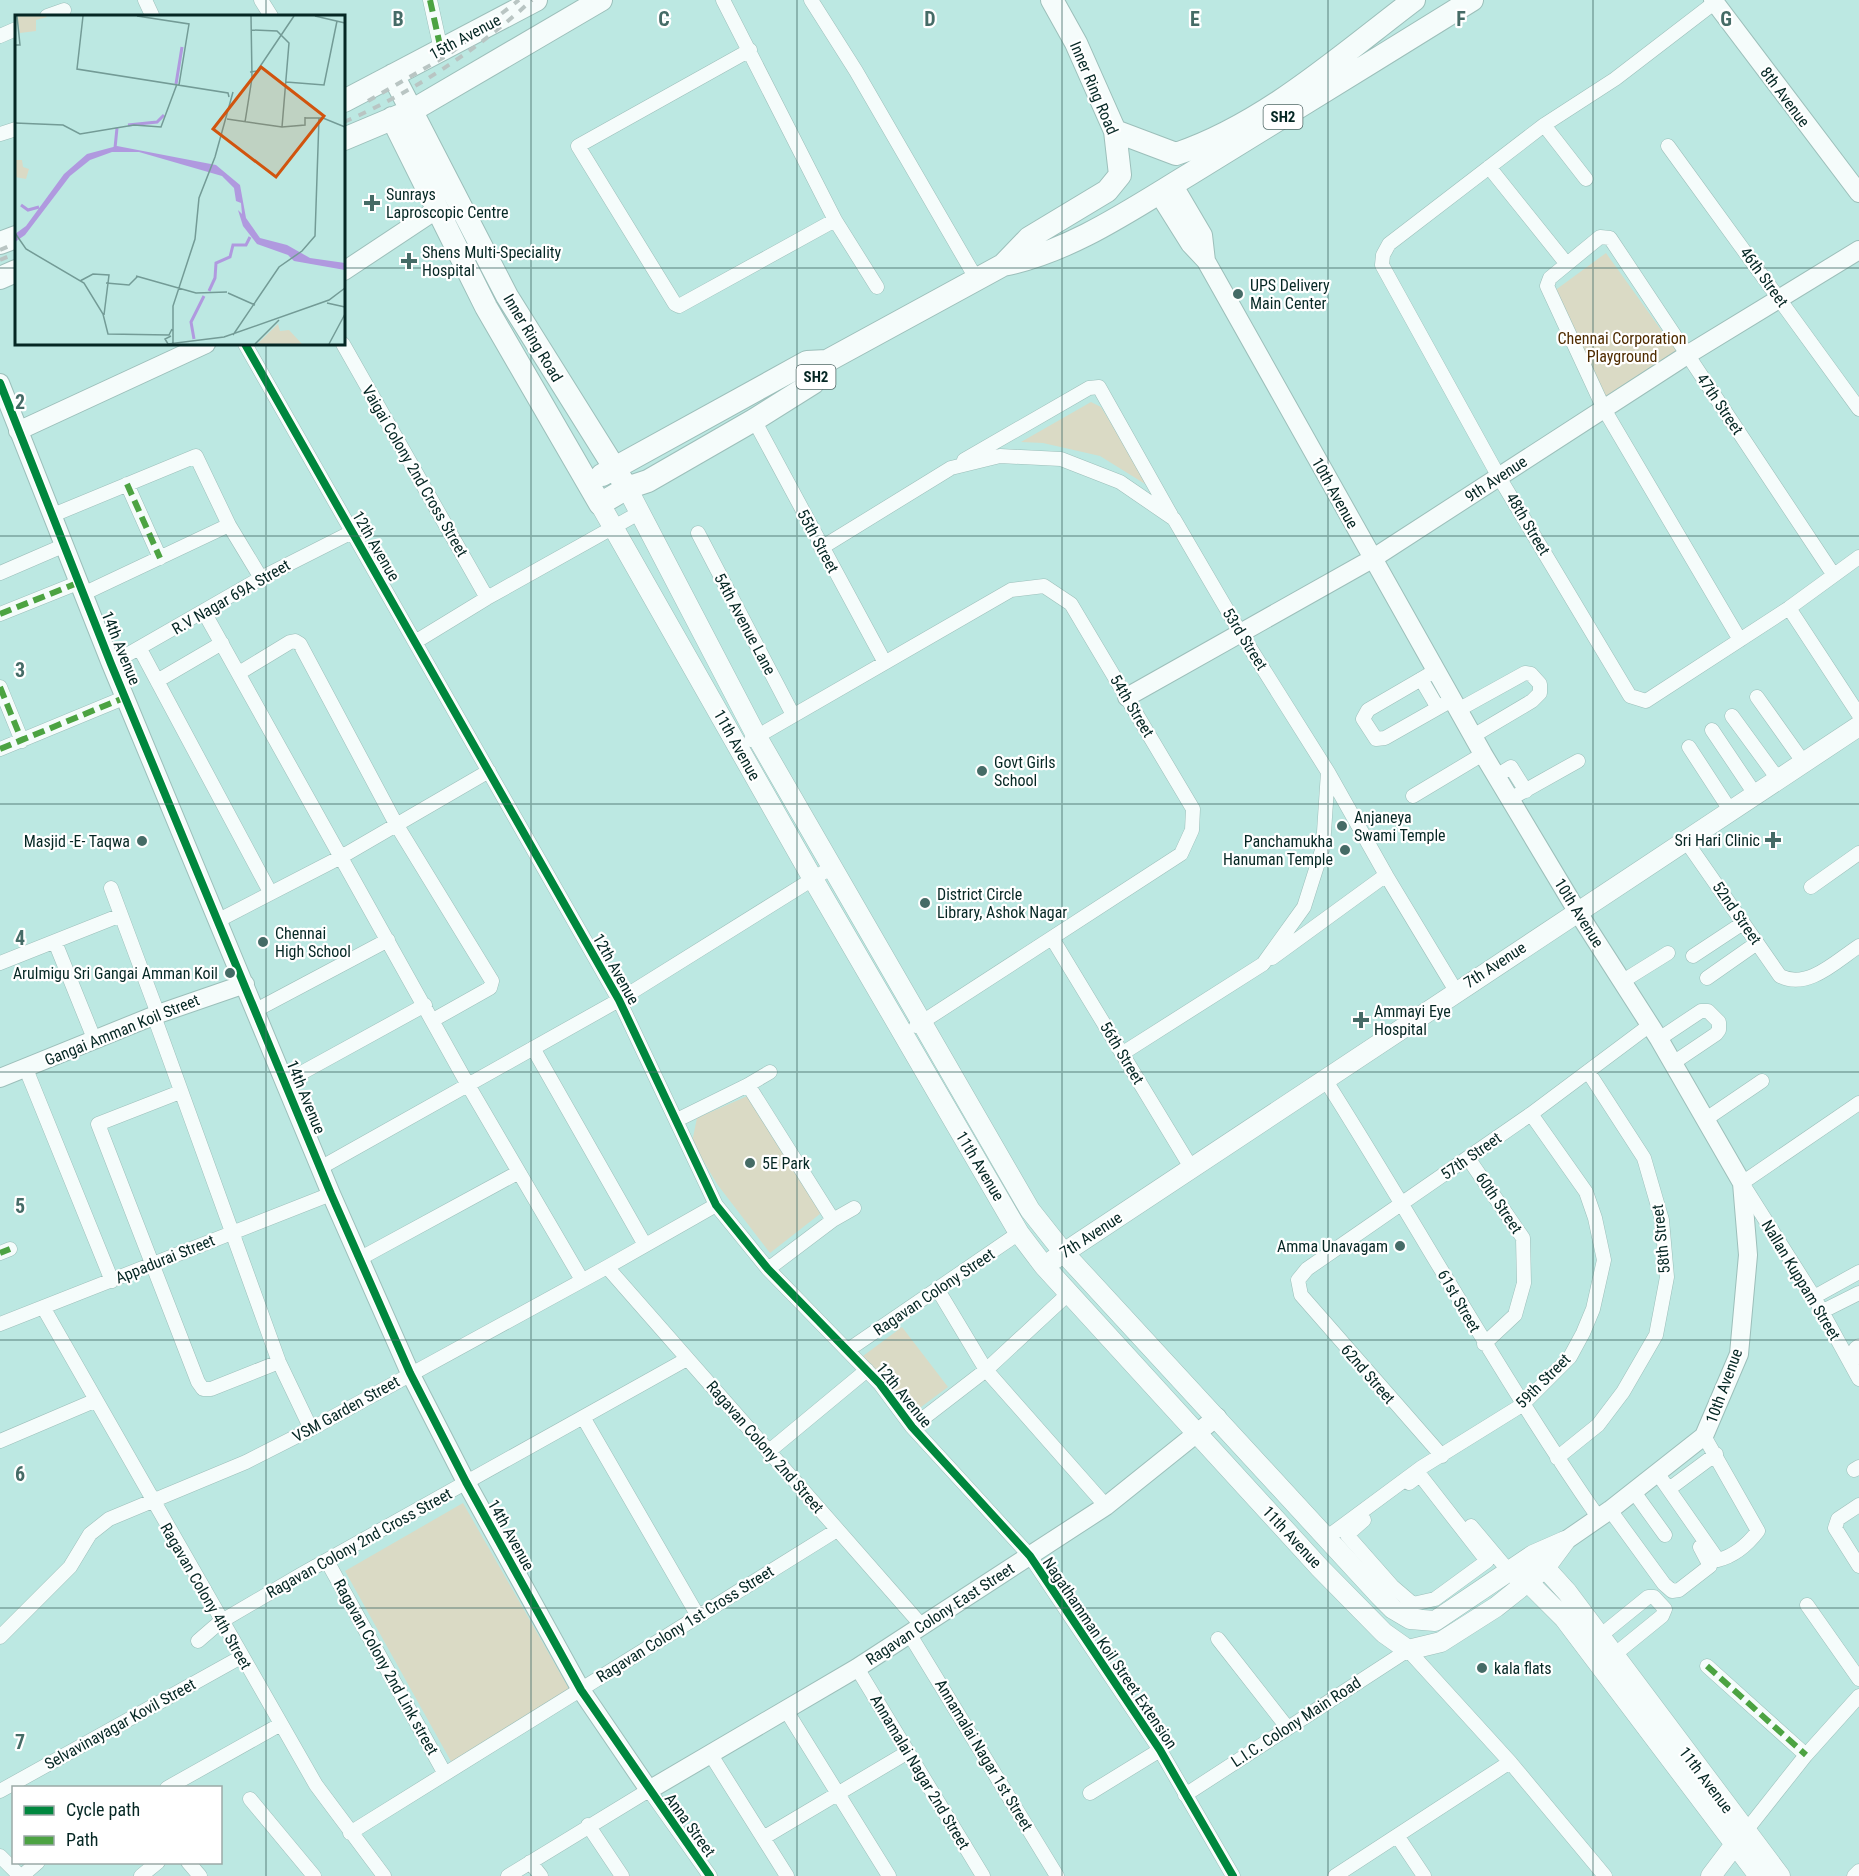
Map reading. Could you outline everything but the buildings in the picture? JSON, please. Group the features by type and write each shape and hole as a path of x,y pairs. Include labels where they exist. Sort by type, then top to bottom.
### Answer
{"main road":[{"name":"15th Avenue","path":"393,75 536,0"},
{"path":"345,139 403,114 601,0"},
{"name":"Inner Ring Road","path":"600,504 638,496 813,383 827,361 1003,265 1029,238 1107,191 1120,175 1115,131 1076,43 1052,0"},
{"name":"SH2","path":"1115,131 1176,154 1213,141 1294,91 1414,0"},
{"name":"SH2","path":"1166,188 1472,0"},
{"path":"345,101 393,75 403,114"},
{"name":"11th Avenue","path":"403,114 436,210 486,307 902,1035 1019,1233 1044,1266 1320,1568 1384,1633 1408,1650 1441,1642 1496,1607 1528,1582 1539,1562 1565,1541"},
{"name":"Inner Ring Road","path":"403,114 507,296 614,468 638,496"},
{"name":"Inner Ring Road","path":"1003,265 1029,260 1091,231 1166,188"},
{"path":"0,243 15,237"},
{"path":"0,278 15,271"},
{"path":"486,307 507,296"},
{"path":"588,483 807,362 827,361"},
{"name":"11th Avenue","path":"638,496 757,736 1030,1210 1064,1253 1326,1538 1386,1591 1393,1609 1410,1620 1435,1621 1508,1570 1539,1562"},
{"name":"7th Avenue","path":"1044,1266 1859,726"},
{"name":"11th Avenue","path":"1539,1562 1617,1652 1740,1838 1759,1876"},
{"name":"11th Avenue","path":"1508,1570 1528,1582 1564,1618 1740,1838 1780,1876"},
{"path":"1712,1876 1740,1838"}],"street":[{"path":"145,0 152,15"},
{"path":"261,0 270,15"},
{"path":"430,0 441,50"},
{"path":"723,0 835,220 878,287"},
{"path":"811,0 856,71 977,280"},
{"path":"1713,1 1614,79 1544,125 1489,167 1566,263 1550,278 1547,286 1604,410 1740,640 1859,557"},
{"name":"8th Avenue","path":"1713,1 1859,193"},
{"path":"50,15 64,10"},
{"path":"0,36 15,29"},
{"path":"750,50 578,146 675,304 679,306 835,220"},
{"path":"1544,125 1586,179"},
{"path":"0,134 15,129"},
{"name":"46th Street","path":"1668,146 1859,409"},
{"name":"48th Street","path":"1489,167 1389,244 1383,255 1382,265 1391,282 1499,477 1630,696 1646,701 1740,640"},
{"name":"10th Avenue","path":"1166,188 1203,235 1206,261 1372,559 1428,675 1473,736 1496,776 1518,795 1577,911 1655,1032 1742,1183 1748,1255 1739,1354 1704,1436 1658,1474 1565,1541"},
{"path":"345,270 436,210"},
{"name":"47th Street","path":"1566,263 1600,237 1610,238 1833,574"},
{"name":"9th Avenue","path":"1127,697 1372,559 1687,355 1859,250"},
{"path":"18,431 204,345"},
{"name":"12th Avenue","path":"246,345 619,1000 716,1205 768,1269 867,1370 912,1427 1030,1556"},
{"name":"Vaigai Colony 2nd Cross Street","path":"344,345 487,598"},
{"name":"14th Avenue","path":"0,384 111,664 358,1259 410,1373 466,1482 581,1690 649,1791"},
{"path":"951,468 1089,388 1098,387 1174,519"},
{"name":"55th Street","path":"754,420 884,662"},
{"path":"52,515 196,456 229,525 261,578"},
{"name":"53rd Street","path":"821,548 951,468 1000,456 1061,459 1120,482 1174,519 1240,632 1328,772 1386,875 1456,991"},
{"path":"127,484 160,558"},
{"path":"415,642 487,598 613,527 638,496"},
{"path":"0,614 160,558 229,525"},
{"name":"R.V Nagar 69A Street","path":"111,664 261,578 352,532"},
{"name":"54th Avenue Lane","path":"698,532 793,715"},
{"path":"0,573 65,545"},
{"name":"54th Street","path":"739,747 1011,590 1044,586 1071,604 1193,809 1192,830 1181,854 902,1035"},
{"path":"1789,608 1859,715"},
{"path":"204,612 468,1085 582,1280"},
{"path":"239,673 290,642 298,642 396,825 493,984 433,1020"},
{"path":"157,681 222,644"},
{"path":"140,649 270,892"},
{"path":"1428,675 1368,710 1363,718 1367,728 1376,739 1385,738 1449,706 1525,673 1531,674 1540,684 1540,693 1532,701 1473,736"},
{"path":"0,687 22,741"},
{"path":"0,749 126,697"},
{"path":"1757,697 1804,763"},
{"path":"1732,716 1778,779"},
{"path":"1712,730 1755,794"},
{"path":"1689,747 1730,810"},
{"path":"1413,796 1484,754"},
{"path":"1518,795 1578,761"},
{"path":"219,920 341,857 489,771"},
{"path":"1263,964 1304,907 1323,847 1328,772"},
{"name":"52nd Street","path":"1686,841 1780,976 1791,981 1810,978 1859,946"},
{"path":"1811,887 1858,855"},
{"path":"320,1168 619,1000 832,867"},
{"path":"1123,1053 1263,964 1386,875"},
{"path":"111,888 156,1015 180,1092 279,1362 311,1429"},
{"path":"0,963 121,915"},
{"path":"1693,956 1743,923"},
{"name":"56th Street","path":"1052,939 1192,1169"},
{"path":"256,1010 388,940"},
{"path":"55,942 95,1041"},
{"path":"1707,978 1757,943"},
{"path":"1623,981 1668,953"},
{"name":"Gangai Amman Koil Street","path":"0,1078 156,1015 245,984"},
{"path":"285,1082 425,1005"},
{"name":"57th Street","path":"1298,1289 1298,1280 1306,1269 1589,1073 1655,1032 1701,1011 1708,1011 1719,1022 1719,1030 1673,1063"},
{"path":"533,1048 645,1245"},
{"path":"26,1069 112,1281"},
{"path":"677,1120 770,1072"},
{"name":"58th Street","path":"1557,1458 1598,1425 1623,1392 1656,1335 1666,1277 1662,1220 1644,1158 1589,1073"},
{"name":"61st Street","path":"1326,1081 1403,1202 1484,1344 1557,1458 1672,1591 1679,1590 1710,1566 1706,1555 1688,1531"},
{"path":"1706,1119 1762,1081"},
{"path":"748,1085 833,1220"},
{"path":"180,1092 98,1124 151,1264 198,1382 203,1389 211,1389 279,1362"},
{"path":"1742,1183 1859,1103"},
{"name":"59th Street","path":"1326,1538 1422,1467 1522,1405 1570,1357 1593,1309 1604,1260 1595,1218 1586,1192 1531,1114"},
{"name":"60th Street","path":"1468,1158 1523,1238 1524,1283 1515,1315 1484,1344"},
{"path":"358,1259 519,1172"},
{"name":"Nallan Kuppam Street","path":"1742,1183 1814,1297 1821,1312 1856,1360 1859,1379"},
{"name":"Appadurai Street","path":"0,1324 331,1194"},
{"name":"VSM Garden Street","path":"0,1636 70,1567 90,1534 109,1519 246,1462 311,1429 716,1205"},
{"path":"768,1269 833,1220 854,1208"},
{"name":"Ragavan Colony Street","path":"848,1350 1019,1233"},
{"name":"Ragavan Colony 2nd Street","path":"607,1267 837,1530 916,1631"},
{"path":"1814,1297 1859,1272"},
{"name":"62nd Street","path":"1298,1289 1367,1373 1442,1456"},
{"path":"938,1290 986,1370 1106,1506"},
{"path":"1821,1312 1859,1293"},
{"path":"912,1427 986,1370 1068,1294"},
{"name":"Ragavan Colony 4th Street","path":"43,1307 220,1622 316,1785 384,1876"},
{"path":"1856,1360 1856,1348 1859,1346"},
{"name":"Ragavan Colony 2nd Cross Street","path":"198,1641 220,1622 687,1359"},
{"path":"768,1452 867,1370"},
{"path":"0,1441 94,1401"},
{"path":"583,1416 698,1616"},
{"name":"Ragavan Colony East Street","path":"649,1791 857,1668 1106,1506 1217,1417"},
{"path":"1658,1474 1718,1560 1728,1557 1758,1531 1704,1436"},
{"path":"1669,1489 1716,1454"},
{"path":"1422,1467 1508,1570"},
{"path":"1420,1475 1487,1561 1435,1599 1413,1604 1386,1591 1347,1535 1420,1475"},
{"path":"1634,1492 1665,1535"},
{"path":"1859,1505 1838,1519 1835,1528 1859,1566"},
{"name":"Ragavan Colony 1st Cross Street","path":"350,1833 837,1530"},
{"name":"Nagathamman Koil Street Extension","path":"1030,1556 1160,1750 1233,1876"},
{"name":"Ragavan Colony 2nd Link street","path":"327,1561 445,1774"},
{"path":"1602,1634 1648,1597 1654,1597 1665,1609 1662,1616 1617,1652"},
{"path":"1807,1605 1859,1679"},
{"name":"Annamalai Nagar 1st Street","path":"916,1631 1057,1876"},
{"path":"1218,1639 1287,1727"},
{"path":"1408,1650 1509,1762 1605,1876"},
{"name":"L.I.C. Colony Main Road","path":"1185,1795 1408,1650"},
{"name":"Selvavinayagar Kovil Street","path":"0,1791 241,1657"},
{"path":"1707,1666 1806,1755"},
{"name":"Annamalai Nagar 2nd Street","path":"857,1668 983,1876"},
{"path":"1740,1838 1806,1755 1859,1696"},
{"path":"786,1710 889,1876"},
{"path":"171,1786 281,1724"},
{"path":"1090,1793 1160,1750"},
{"path":"763,1838 908,1752"},
{"path":"711,1755 787,1876"},
{"path":"1338,1876 1509,1762"},
{"path":"508,1876 649,1791"},
{"name":"Anna Street","path":"649,1791 710,1876"},
{"path":"250,1799 314,1876"},
{"path":"588,1826 622,1876"},
{"path":"1398,1837 1424,1876"},
{"path":"0,1856 21,1876 37,1864"},
{"path":"530,1862 541,1876"},
{"path":"141,1876 157,1864"},
{"path":"189,1864 200,1876"},
{"path":"1854,1876 1859,1871"}],"green space":[{"name":"Chennai Corporation Playground","path":"1606,253 1682,359 1608,405 1546,297"},
{"path":"1091,402 1101,407 1150,487 1100,456 1043,443 1021,442"},
{"name":"5E Park","path":"752,1094 825,1210 770,1253 717,1184 692,1142 697,1118"},
{"path":"902,1327 948,1387 909,1416 863,1356"},
{"path":"463,1503 572,1694 453,1765 345,1571"}],"railway":[{"path":"368,101 448,55 519,0"},
{"path":"345,122 395,97 443,69 511,19 532,0"},
{"path":"0,250 15,243"},
{"path":"0,260 15,253"}],"marked path":[{"path":"430,0 441,50"},
{"path":"127,484 160,558"},
{"path":"0,614 80,582"},
{"path":"0,687 22,741"},
{"path":"0,749 126,697"},
{"path":"0,1253 10,1249"},
{"path":"1707,1666 1806,1755"}],"cycle path":[{"path":"246,345 619,1000 716,1205 768,1269 880,1384 912,1427 1030,1556 1160,1750 1233,1876"},
{"path":"0,383 111,664 331,1194 410,1373 466,1482 581,1690 710,1876"}],"place":[{"name":"Sunrays Laproscopic Centre","path":"372,203"},
{"name":"Shens Multi-Speciality Hospital","path":"409,261"},
{"name":"UPS Delivery Main Center","path":"1238,294"},
{"name":"Govt Girls School","path":"982,771"},
{"name":"Anjaneya Swami Temple","path":"1342,826"},
{"name":"Sri Hari Clinic","path":"1773,840"},
{"name":"Masjid -E- Taqwa","path":"142,841"},
{"name":"Panchamukha Hanuman Temple","path":"1345,850"},
{"name":"District Circle Library, Ashok Nagar","path":"925,903"},
{"name":"Chennai High School","path":"263,942"},
{"name":"Arulmigu Sri Gangai Amman Koil","path":"230,973"},
{"name":"Ammayi Eye Hospital","path":"1361,1020"},
{"name":"5E Park","path":"750,1163"},
{"name":"Amma Unavagam","path":"1400,1246"},
{"name":"kala flats","path":"1482,1668"}]}
